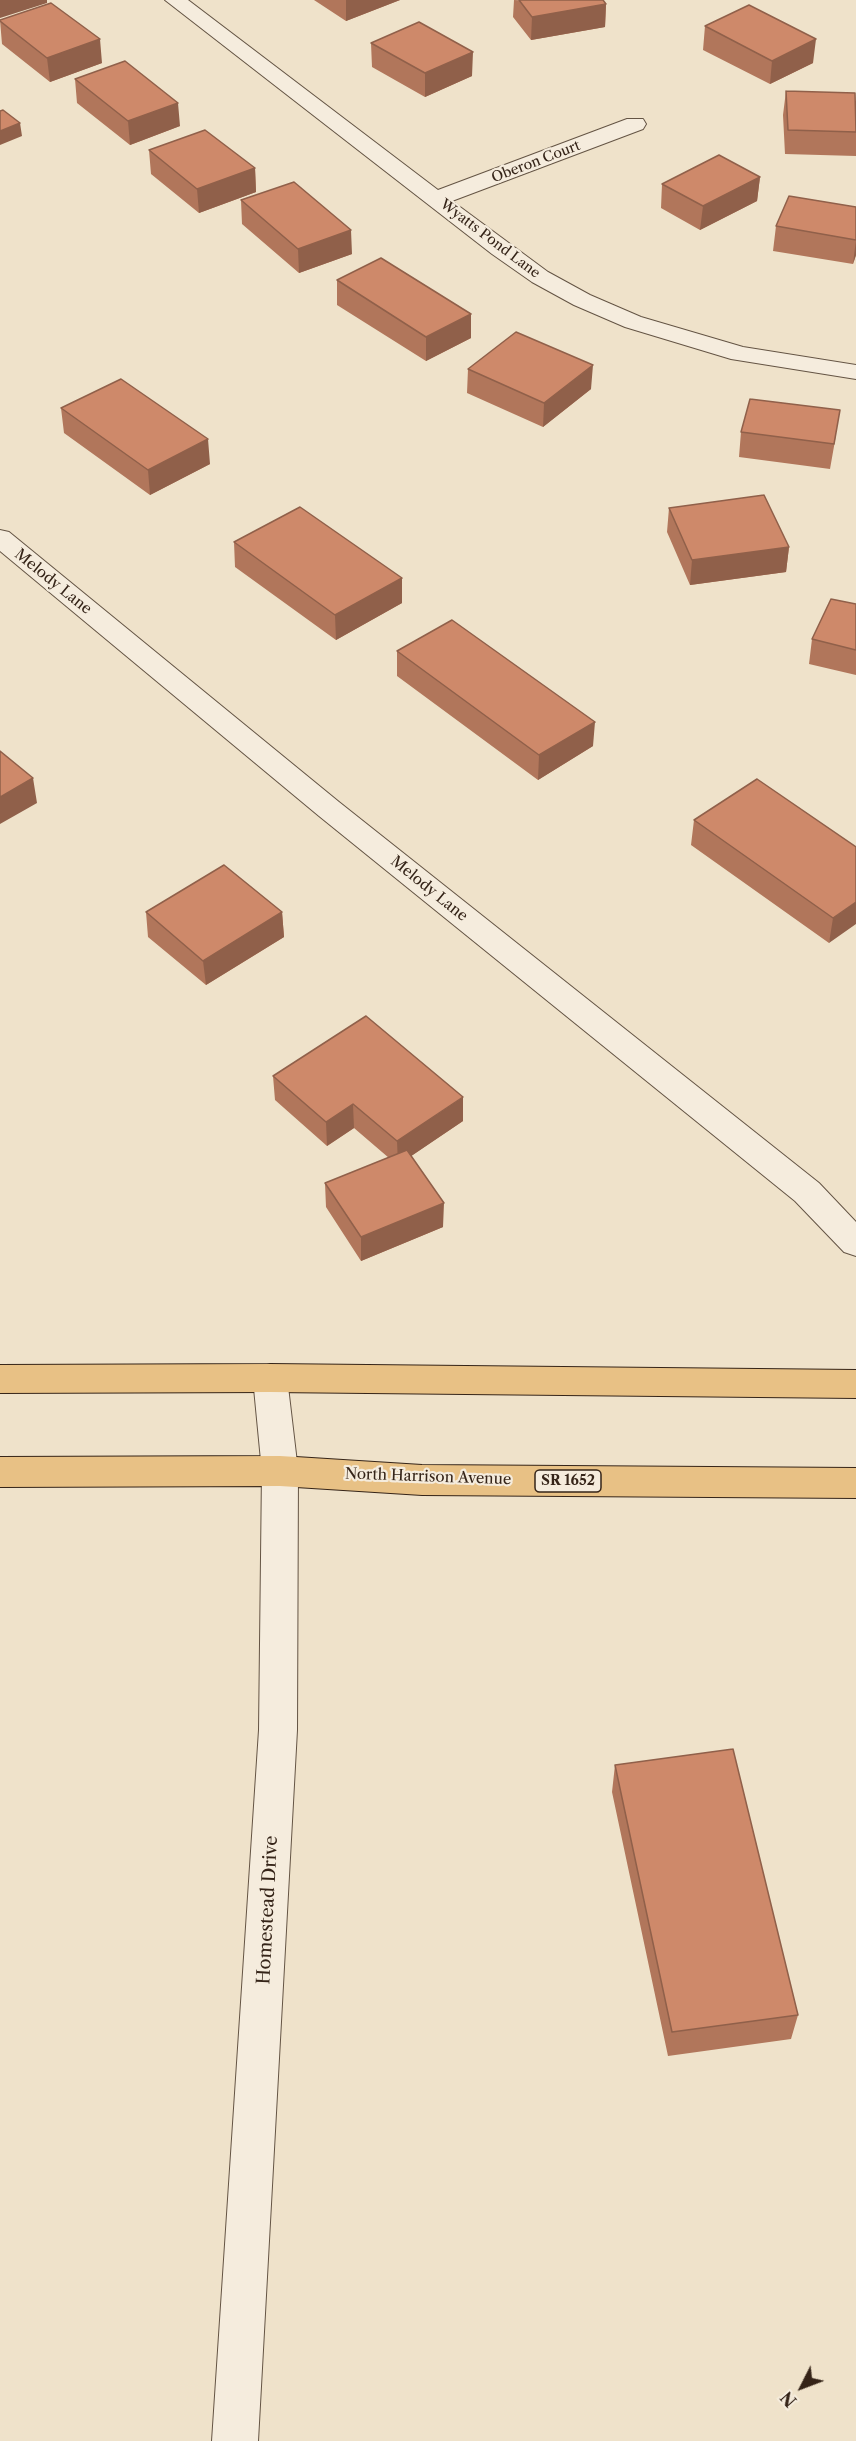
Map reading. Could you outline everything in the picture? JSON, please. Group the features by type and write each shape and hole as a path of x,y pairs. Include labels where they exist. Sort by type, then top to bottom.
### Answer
{"main road":[{"path":"0,1379 270,1378 856,1384"},
{"name":"North Harrison Avenue","path":"0,1472 280,1471 422,1480 856,1483"}],"street":[{"name":"Wyatts Pond Lane","path":"174,0 540,277 582,300 623,318 740,354 856,372"},
{"name":"Oberon Court","path":"436,199 635,124"},
{"name":"Melody Lane","path":"0,538 338,816 807,1192 856,1243"},
{"name":"Homestead Drive","path":"235,2441 278,1730 280,1471 270,1378"}],"building":[{"path":"519,0 603,0 606,4 532,17"},
{"path":"51,3 100,39 47,58 0,21"},
{"path":"749,5 816,39 772,61 705,26"},
{"path":"419,22 473,52 425,73 371,43"},
{"path":"125,61 178,103 128,121 75,79"},
{"path":"786,91 855,93 856,132 788,130"},
{"path":"3,110 20,123 0,131 0,111"},
{"path":"205,130 255,168 197,189 149,150"},
{"path":"719,155 760,177 703,206 662,184"},
{"path":"294,182 351,230 298,249 241,200"},
{"path":"789,196 856,207 856,240 776,226"},
{"path":"381,258 471,314 426,337 337,280"},
{"path":"516,332 593,365 544,403 468,369"},
{"path":"121,379 208,439 148,470 61,408"},
{"path":"750,399 840,410 834,444 741,432"},
{"path":"764,495 789,547 692,560 669,508"},
{"path":"300,507 402,578 335,615 234,542"},
{"path":"831,599 856,604 856,650 812,639"},
{"path":"452,620 595,722 539,755 397,651"},
{"path":"0,751 33,778 0,797"},
{"path":"757,779 856,847 856,902 833,918 694,820"},
{"path":"224,865 282,912 203,961 146,912"},
{"path":"366,1016 463,1097 397,1141 353,1104 326,1122 273,1076"},
{"path":"407,1150 444,1203 361,1237 325,1183"},
{"path":"733,1749 798,2015 672,2032 615,1765"}]}
